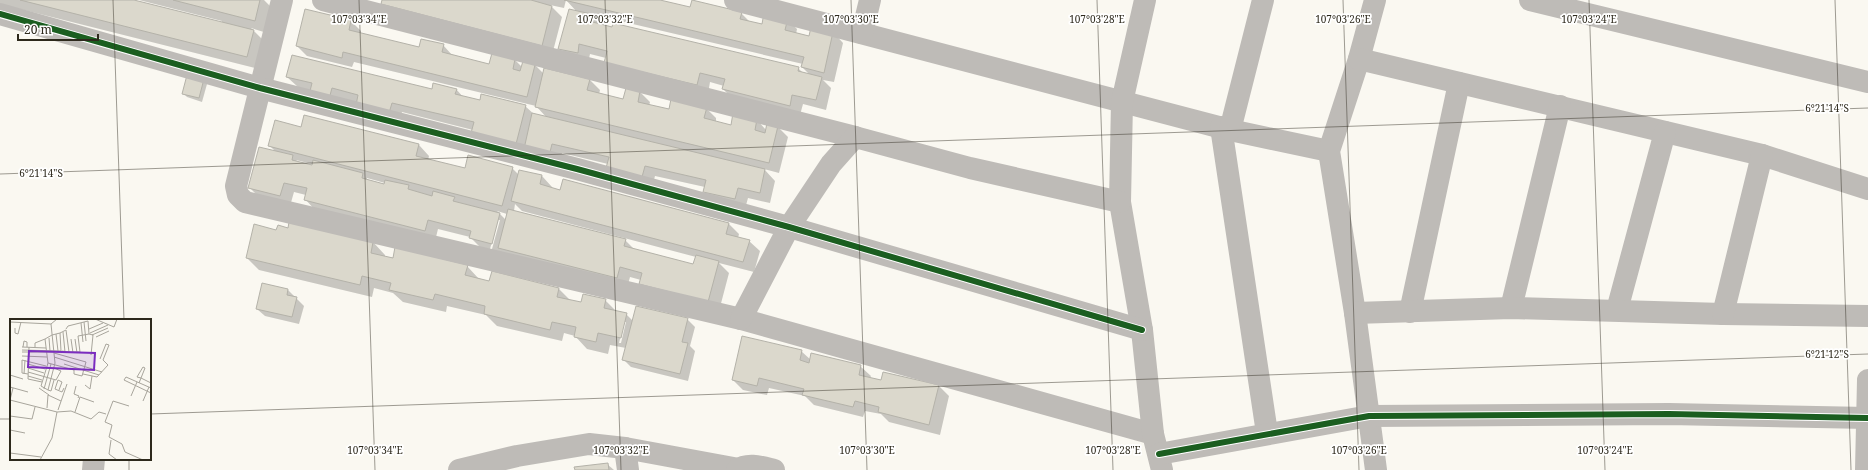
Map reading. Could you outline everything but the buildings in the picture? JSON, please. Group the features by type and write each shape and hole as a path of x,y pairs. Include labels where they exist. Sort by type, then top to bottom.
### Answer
{"street":[{"path":"282,0 236,186 238,195 245,202 741,319 1159,455 1267,433 1370,419 1654,414 1867,420"},
{"path":"322,0 970,168 1120,202"},
{"path":"735,0 766,5 862,33 1122,102 1225,128 1328,151"},
{"path":"862,33 870,0"},
{"path":"1263,0 1225,128 1267,433"},
{"path":"1375,0 1359,59 1328,151 1355,314 1370,419 1375,468"},
{"path":"1530,0 1868,82"},
{"path":"1140,1 1122,102 1120,202 1142,330 1159,455"},
{"path":"0,14 260,88 577,169 789,227 1142,330"},
{"path":"1359,59 1762,154 1868,189"},
{"path":"1410,312 1458,83"},
{"path":"1511,308 1560,106"},
{"path":"1618,310 1665,132"},
{"path":"741,319 789,227 831,164 855,137"},
{"path":"1723,314 1762,154"},
{"path":"1355,314 1511,308 1723,314 1868,316"},
{"path":"1866,470 1868,380"},
{"path":"459,470 518,463 589,444 625,448 738,469 751,465 774,470"},
{"path":"625,448 628,470"},
{"path":"93,470 94,460"}],"cycle path":[{"path":"0,14 260,88 577,169 789,227 1142,330"},
{"path":"1159,454 1369,416 1669,414 1868,418"}]}
